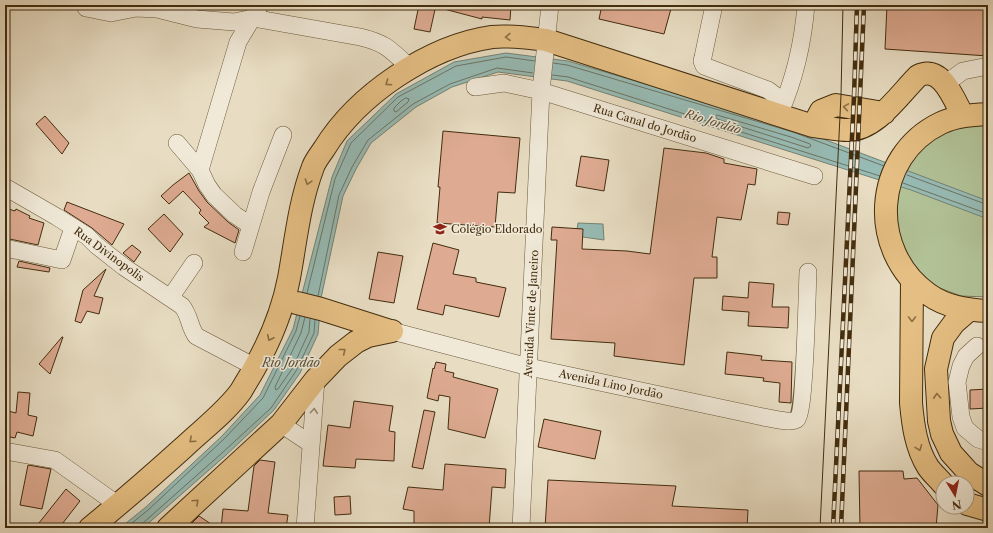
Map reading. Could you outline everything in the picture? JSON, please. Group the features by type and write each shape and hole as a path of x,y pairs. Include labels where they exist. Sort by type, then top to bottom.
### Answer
{"main road":[{"path":"90,528 118,505 223,411 240,392 290,302 289,279 296,233 303,196 313,166 330,138 345,120 369,96 410,68 439,52 469,42 493,37 519,36 546,42 782,108 814,126 848,130 868,124 884,112 913,81 923,74 928,73 935,75 945,84 962,116"},
{"path":"978,310 948,304 928,294 912,280 900,264 891,247 886,228 885,208 888,189 900,160 924,133 940,124 962,116 988,114"},
{"path":"912,280 911,403 913,423 915,436 921,452 928,467 935,475"},
{"name":"Avenida Lino Jordão","path":"290,302 322,309 392,331"},
{"path":"978,310 954,323 943,338 936,368 939,421 942,434 951,453 968,473 988,485"},
{"path":"168,528 281,424 316,379 338,356 356,342 368,336 392,331"},
{"path":"975,506 988,510"}],"street":[{"name":"Avenida Vinte de Janeiro","path":"521,528 541,88 550,5"},
{"path":"714,5 702,61 704,66 768,90 782,108"},
{"path":"782,108 801,49 806,5"},
{"path":"86,8 111,13 136,8 157,9 197,19 234,22 256,11 375,41 390,48 410,68"},
{"path":"200,170 238,42 256,11"},
{"path":"945,84 963,71 988,66"},
{"name":"Rua Canal do Jordão","path":"475,87 504,83 541,88 814,176"},
{"path":"243,252 261,192 283,135"},
{"path":"177,143 200,170 207,186 214,195 235,215 250,225"},
{"name":"Rua Divinopolis","path":"5,187 87,236 124,268 182,306 188,313 192,330 196,336 255,367"},
{"path":"5,248 62,260 73,228"},
{"path":"170,298 194,263"},
{"name":"Avenida Lino Jordão","path":"392,331 529,367 790,422 796,419 800,413 808,272"},
{"path":"977,346 966,356 961,366 957,382 961,417 965,428 978,439 988,442"},
{"path":"305,528 316,379"},
{"path":"281,424 311,444"},
{"path":"5,451 55,460 118,505"}],"green space":[{"path":"988,123 988,297 961,296 934,286 912,268 896,244 893,187 905,161 950,126"}],"water":[{"name":"Rio Jordão","path":"506,53 568,61 794,128 988,201 988,219 911,190 567,81 498,72 452,87 416,107 371,143 356,169 343,196 321,298 318,334 300,373 274,410 225,456 143,528 120,528 146,507 222,436 260,395 293,329 332,177 347,141 396,94 454,62"},
{"path":"578,223 603,224 604,240 576,236"}],"building":[{"path":"419,5 436,5 430,32 414,29"},
{"path":"444,5 511,5 510,20 482,17 482,19 444,9"},
{"path":"602,5 672,5 664,34 599,19"},
{"path":"887,5 988,5 988,56 885,49"},
{"path":"45,116 69,143 62,154 36,124"},
{"path":"443,131 520,138 515,193 498,192 495,227 437,223 440,187 438,187"},
{"path":"664,148 706,153 724,159 724,163 757,169 755,185 748,184 741,220 717,217 712,257 717,257 717,278 694,278 684,365 614,356 615,343 551,339 557,240 551,240 552,227 583,229 582,249 627,251 650,254"},
{"path":"581,156 609,160 604,191 576,186"},
{"path":"189,173 207,202 228,222 239,230 235,243 204,227 209,223 199,213 201,210 183,191 169,204 161,196"},
{"path":"67,202 124,224 112,245 92,228 64,210"},
{"path":"5,208 15,211 16,209 30,216 29,218 44,223 38,245 5,238"},
{"path":"778,212 790,213 788,225 777,224"},
{"path":"164,214 183,234 170,252 148,229"},
{"path":"433,243 459,250 453,274 476,278 476,282 506,288 499,317 445,305 443,315 417,309"},
{"path":"132,245 141,252 134,262 123,253"},
{"path":"378,252 403,256 394,303 369,299"},
{"path":"19,261 50,268 49,272 17,267"},
{"path":"106,269 94,296 103,298 99,314 87,311 81,323 75,321 83,290"},
{"path":"749,282 774,284 772,307 789,307 788,328 748,326 749,312 722,310 723,296 748,298"},
{"path":"63,337 50,374 39,364"},
{"path":"727,352 762,356 761,360 792,362 791,403 779,402 780,383 763,381 764,378 725,374"},
{"path":"436,362 446,364 445,371 454,373 453,377 498,389 485,438 448,429 450,397 439,395 438,401 427,398 433,368 434,369"},
{"path":"988,389 988,408 970,409 970,390"},
{"path":"18,392 30,393 28,415 37,417 33,436 17,432 15,438 5,436 5,424 8,411 16,413"},
{"path":"354,401 393,406 389,431 395,432 394,461 356,459 355,468 323,466 328,425 350,428"},
{"path":"424,410 435,412 423,469 412,467"},
{"path":"544,419 601,431 595,459 538,447"},
{"path":"260,460 275,462 268,513 288,515 286,528 221,528 223,509 248,511 254,466"},
{"path":"445,464 506,469 505,488 492,487 489,528 414,528 414,511 403,509 408,487 443,490"},
{"path":"28,465 51,469 42,509 20,505"},
{"path":"859,471 903,471 904,479 917,478 935,501 935,515 937,515 936,528 860,528"},
{"path":"548,480 676,486 672,506 748,510 747,528 545,528"},
{"path":"66,489 80,501 59,528 35,528"},
{"path":"350,496 351,514 335,515 334,497"},
{"path":"199,516 217,528 193,528 189,526"}],"tram line":[{"path":"820,528 841,95 843,5"}],"railway":[{"path":"833,528 857,5"},
{"path":"841,528 864,5"}],"place":[{"name":"Colégio Eldorado","path":"440,229"}]}
